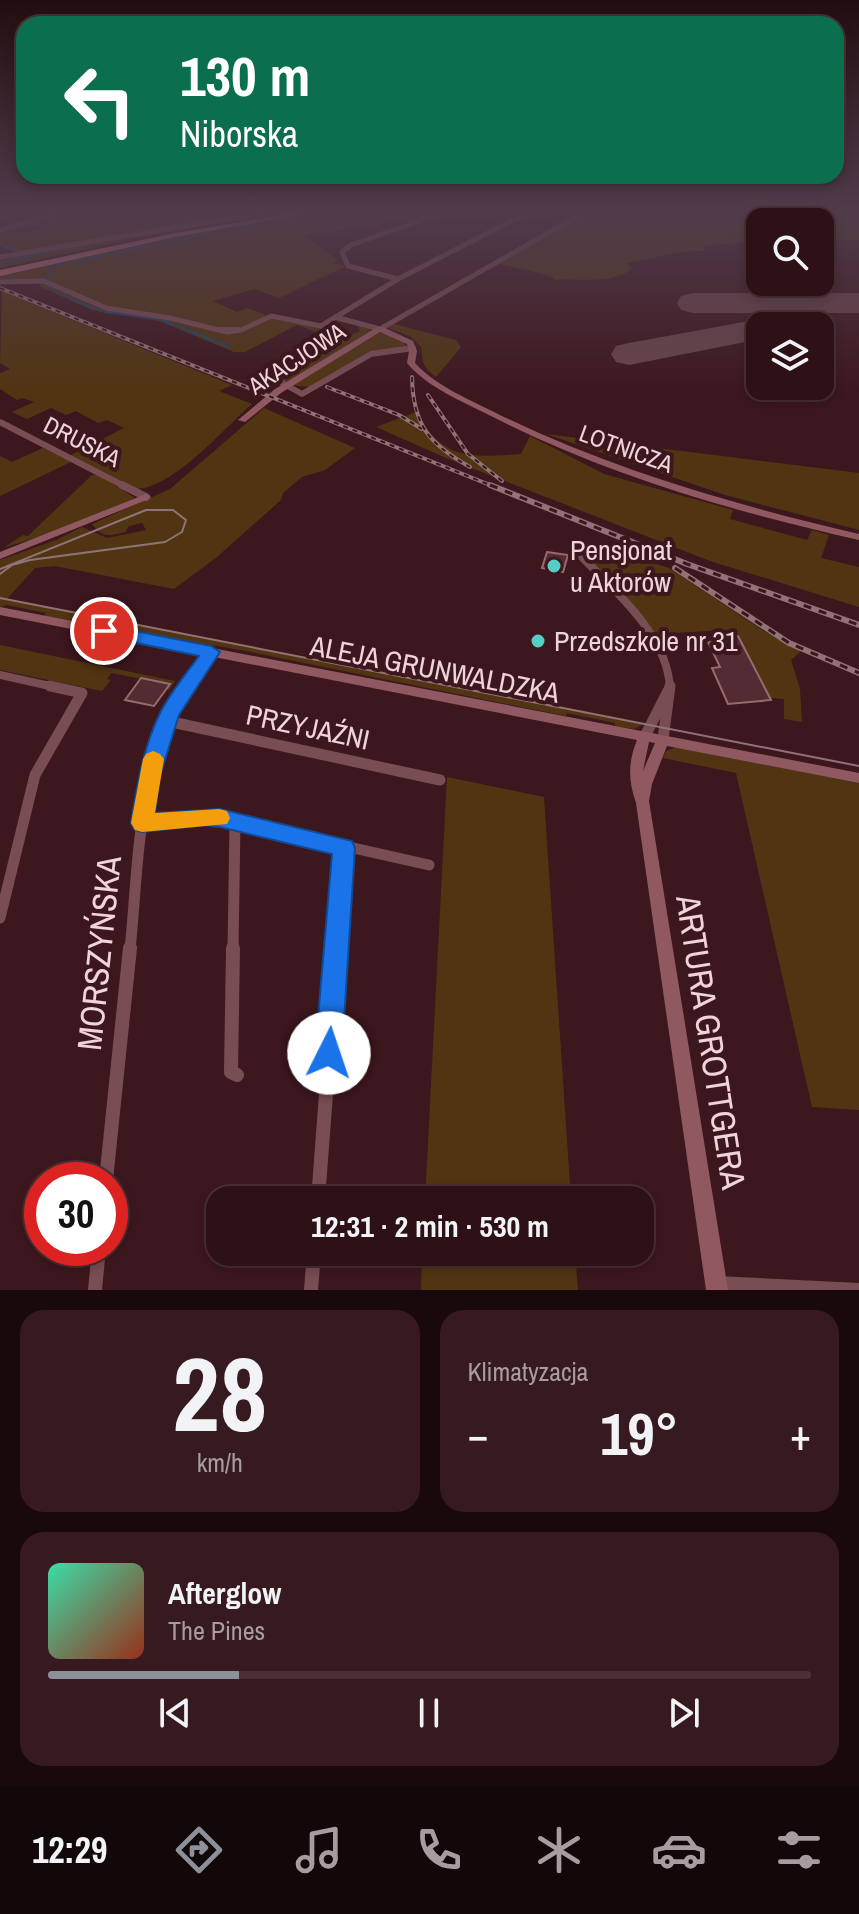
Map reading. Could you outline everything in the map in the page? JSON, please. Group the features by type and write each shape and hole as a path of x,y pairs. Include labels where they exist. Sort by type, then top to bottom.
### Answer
{"street":[{"path":"376,273 398,279"},
{"path":"0,282 44,281 106,308 237,331 271,316 318,326 409,273"},
{"name":"AKACJOWA","path":"242,420 297,379 478,273"},
{"path":"335,317 403,337 413,348"},
{"path":"279,381 302,394 365,356 413,348"},
{"name":"LOTNICZA","path":"413,348 411,363 422,375 558,445 716,501 859,537"},
{"name":"DRUSKA","path":"0,422 146,497"},
{"path":"0,556 146,497"},
{"path":"575,550 647,630 666,669 669,688 663,739"},
{"name":"ALEJA GRUNWALDZKA","path":"0,611 859,778"},
{"name":"MORSZYŃSKA","path":"108,1162 148,779 167,721 211,652"},
{"path":"0,675 82,693 35,775 0,918"},
{"path":"645,736 669,688"},
{"name":"PRZYJAŹNI","path":"167,721 440,780"},
{"name":"ARTURA GROTTGERA","path":"645,736 634,766 643,803 716,1287"},
{"name":"ARTURA GROTTGERA","path":"643,803 645,784 663,739"},
{"path":"142,823 205,816 429,865"},
{"path":"235,823 231,1072 237,1075"},
{"path":"319,1186 344,848"},
{"path":"95,1290 97,1266"},
{"path":"311,1290 313,1266"},
{"path":"716,1287 859,1290"}],"shaded area":[{"path":"331,273 279,298 254,289 213,301 237,312 246,308 266,315 243,328 227,331 99,304 46,280 0,280 0,275"},
{"path":"540,273 625,273 605,279 555,280"},
{"path":"42,282 106,309 170,319 228,333 267,318 319,327 330,334 327,336 297,325 245,352 234,352 159,321 92,310 39,286"},
{"path":"2,291 232,385 219,391 252,404 181,469 150,486 135,489 69,456 124,428 107,420 98,423 76,411 66,415 51,408 27,419 12,412 34,402 22,398 17,400 0,389 0,373 10,369 0,363"},
{"path":"333,320 369,328 370,331 286,383 280,376 338,342 330,338 341,339 360,331 357,326"},
{"path":"394,324 456,340 461,347 436,377 424,364 421,347 410,336 388,328"},
{"path":"378,333 395,336 406,346 362,356 310,387 290,385"},
{"path":"264,408 355,448 325,470 302,477 217,557 174,589 55,566 35,568 7,599 646,723 634,729 615,726 615,723 567,713 566,716 246,651 44,616 46,613 7,605 0,607 0,560 82,527 107,538 146,530 142,523 129,526 125,532 107,535 92,524 170,489"},
{"path":"416,412 437,440 460,453 487,456 521,454 530,436 604,474 733,510 730,519 807,540 812,530 829,535 821,558 859,567 859,607 710,561 446,458 376,427"},
{"path":"546,434 859,473 859,530 725,495"},
{"path":"43,448 71,462 0,496 0,456 12,462"},
{"path":"92,475 99,475 135,498 52,533 3,548 23,535 28,536"},
{"path":"574,539 669,568 762,630 801,651 791,660 800,689 802,722 784,719 784,699 770,698 738,636 732,637 728,630 655,634 580,548 572,544"},
{"path":"0,645 175,681 169,690 166,689 169,684 111,673 107,679 111,680 102,691 0,670"},
{"path":"676,747 859,783 859,1110 812,1107 736,773 663,758 666,751"},
{"path":"447,777 544,797 570,1186 426,1186"},
{"path":"422,1266 576,1266 578,1290 421,1290"}],"building":[{"path":"547,552 568,555 563,572 542,568"},
{"path":"738,636 771,700 728,704 712,668 720,667 708,642 729,641 727,637"},
{"path":"141,678 170,684 154,706 125,700"}],"waterway":[{"path":"45,279 51,273"},
{"path":"42,282 67,297"},
{"path":"70,299 101,311"},
{"path":"104,312 160,319 229,347"}],"runway":[{"path":"693,303 859,303"},
{"path":"629,354 746,332"}],"tram line":[{"path":"0,569 146,510 173,510 186,520 182,532 165,542 30,560 12,565 0,574"},
{"path":"0,598 859,766"}],"railway":[{"path":"0,288 495,487"},
{"path":"412,377 416,408 426,431 444,450 470,467"},
{"path":"327,387 399,415 422,429"},
{"path":"428,395 468,454 502,481"},
{"path":"490,485 687,564 859,625"},
{"path":"675,568 789,643 859,673"}],"slow traffic":[{"path":"153,759 142,823 205,816 219,818"}],"place":[{"name":"Pensjonat u Aktorów","path":"554,566"},
{"name":"Przedszkole nr 31","path":"538,641"}],"route":[{"path":"104,631 211,652 170,713 159,739 148,779 142,823 205,816 344,848 329,1053"}]}
